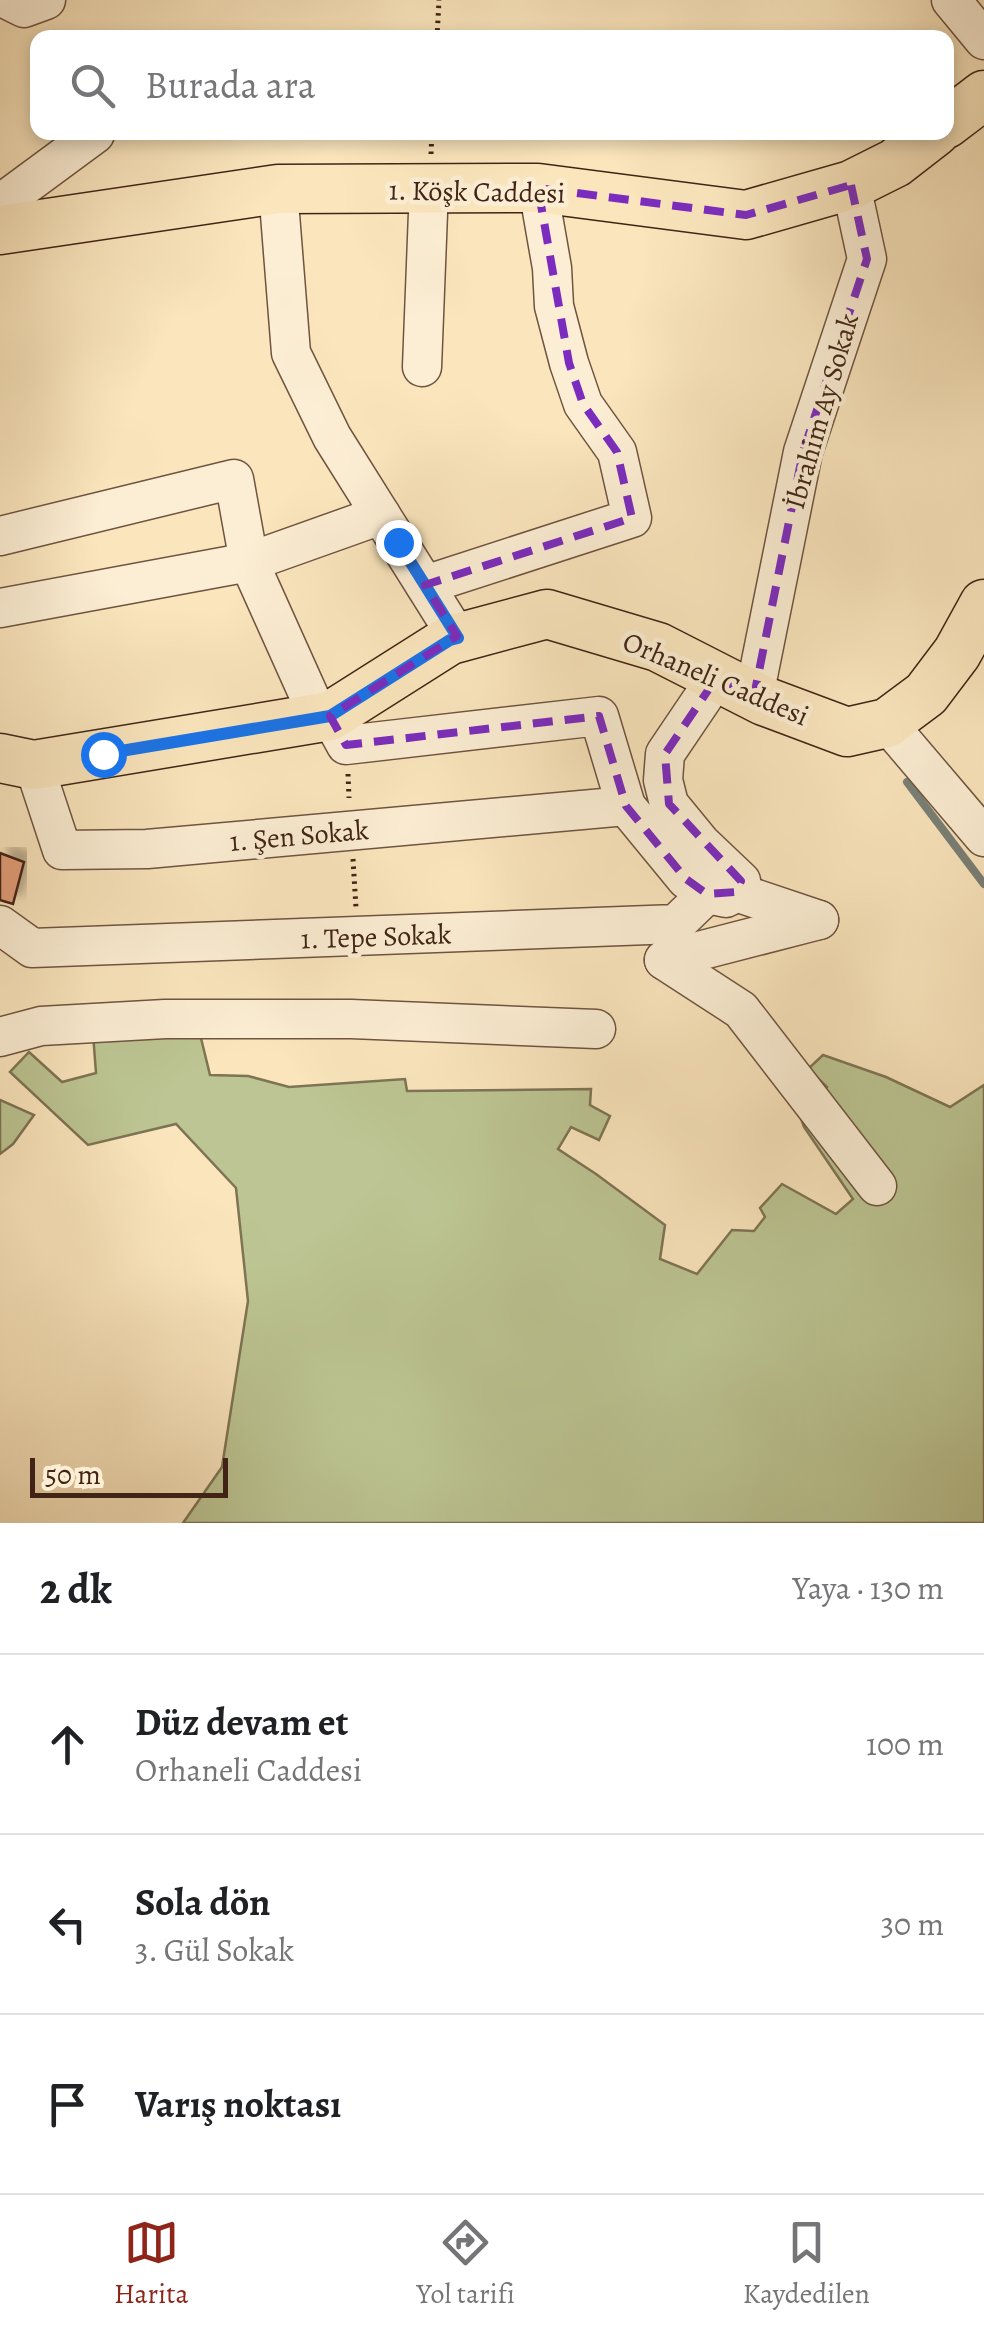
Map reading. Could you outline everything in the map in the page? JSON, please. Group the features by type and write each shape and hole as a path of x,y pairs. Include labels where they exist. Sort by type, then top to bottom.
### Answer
{"main road":[{"path":"954,118 984,95"},
{"name":"1. Köşk Caddesi","path":"0,230 278,190 538,188 746,215 851,185 895,163 925,140"},
{"path":"887,724 926,694 957,653 984,604"},
{"name":"Orhaneli Caddesi","path":"17,762 332,726 450,640 548,614 658,647 736,687 847,732 887,724"}],"street":[{"path":"8,0 24,8 46,0"},
{"path":"951,0 984,40"},
{"path":"0,204 87,140"},
{"name":"İbrahim Ay Sokak","path":"736,687 803,452 866,259 851,185"},
{"path":"422,367 429,187"},
{"path":"425,586 632,518 617,452 583,404 569,363 554,306 552,268 538,188"},
{"path":"278,190 290,354 332,437 458,638"},
{"path":"0,536 234,479 249,562 332,726 600,716 626,806 686,879 819,920 664,960 741,1010 876,1186"},
{"path":"0,608 249,562 381,515"},
{"path":"728,889 701,843 670,804 664,780 665,754 736,687"},
{"path":"887,724 984,837"},
{"name":"1. Şen Sokak","path":"17,762 62,850 148,849 626,806"},
{"name":"1. Tepe Sokak","path":"0,924 32,948 676,924 728,889"},
{"path":"0,1038 41,1026 165,1019 351,1019 596,1029"}],"path":[{"path":"437,30 439,0"},
{"path":"332,726 351,830 357,936"}],"highlighted area":[{"path":"851,185 867,259 803,452 754,696 717,677 665,754 669,804 741,881 736,892 707,894 686,879 626,806 599,716 346,745 330,716 457,636 425,585 632,518 617,452 583,404 569,363 538,188 746,215"}],"green space":[{"path":"199,1030 210,1075 248,1076 289,1087 405,1079 407,1091 591,1089 590,1105 610,1116 599,1140 571,1127 558,1149 665,1225 660,1259 697,1274 732,1230 754,1231 765,1217 760,1208 782,1184 836,1214 853,1199 804,1127 799,1113 827,1087 808,1069 823,1055 886,1077 950,1107 984,1085 984,1523 183,1523 222,1467 248,1301 236,1188 176,1124 88,1145 10,1072 29,1052 62,1082 96,1073 93,1034"},
{"path":"0,1100 34,1115 13,1144 0,1154"}],"building":[{"path":"0,853 24,862 13,904 0,900"}],"waterway":[{"path":"907,782 984,884"}],"route":[{"path":"103,754 330,716 458,638 398,542"}]}
